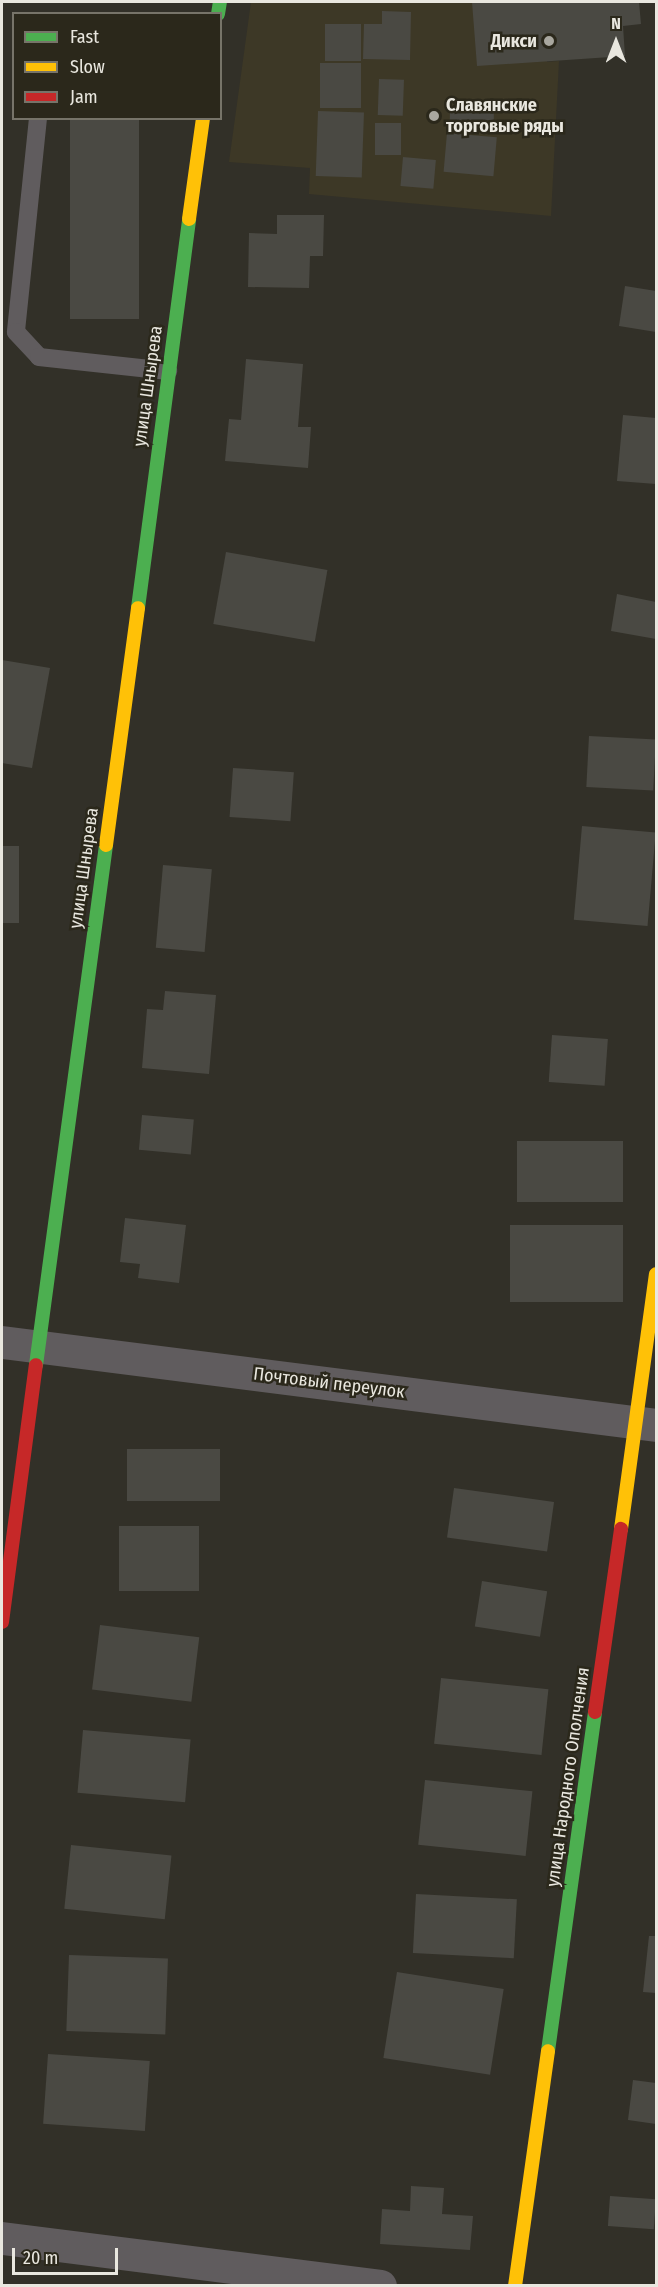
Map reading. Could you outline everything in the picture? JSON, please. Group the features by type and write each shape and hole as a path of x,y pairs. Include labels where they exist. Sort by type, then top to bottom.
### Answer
{"street":[{"name":"улица Шнырева","path":"2,1622 203,120"},
{"name":"улица Народного Ополчения","path":"515,2286 647,1424 657,1274"},
{"name":"Почтовый переулок","path":"2,1342 647,1424"},
{"path":"2,2238 380,2286"}],"lane":[{"path":"38,120 16,332 39,357 168,371"}],"shaded area":[{"name":"Славянские торговые ряды","path":"251,2 617,2 619,22 547,54 547,62 559,61 551,216 309,194 310,168 229,162"}],"building":[{"name":"Дикси","path":"472,2 639,2 641,24 623,26 625,56 477,66"},
{"path":"382,11 411,12 410,60 363,59 364,24 382,24"},
{"path":"325,24 361,24 361,61 325,61"},
{"path":"320,63 361,63 361,108 320,108"},
{"path":"379,79 404,80 403,116 378,115"},
{"path":"450,106 494,107 494,126 450,125"},
{"path":"318,111 364,113 362,178 316,176"},
{"path":"70,120 139,120 139,319 70,319"},
{"path":"375,123 401,123 401,155 375,155"},
{"path":"447,133 497,137 493,176 444,172"},
{"path":"403,157 436,160 433,189 400,186"},
{"path":"277,215 324,215 323,256 310,256 309,288 248,287 249,233 277,234"},
{"path":"625,286 656,291 656,332 619,326"},
{"path":"246,359 303,364 298,427 311,427 308,468 225,461 229,419 241,420"},
{"path":"623,415 656,418 656,484 617,481"},
{"path":"226,552 327,570 315,642 213,624"},
{"path":"617,594 656,602 656,639 611,631"},
{"path":"2,660 50,668 32,768 2,763"},
{"path":"589,736 656,740 653,790 586,787"},
{"path":"233,768 294,772 290,821 230,817"},
{"path":"582,826 656,832 648,926 574,920"},
{"path":"2,846 19,846 19,923 2,923"},
{"path":"163,865 212,869 205,952 156,948"},
{"path":"165,991 216,995 209,1074 142,1068 147,1009 163,1010"},
{"path":"552,1035 608,1039 605,1086 549,1082"},
{"path":"142,1115 194,1120 191,1154 139,1150"},
{"path":"517,1141 623,1141 623,1202 517,1202"},
{"path":"125,1218 186,1225 179,1283 138,1278 140,1264 120,1262"},
{"path":"510,1225 623,1225 623,1302 510,1302"},
{"path":"127,1449 220,1449 220,1501 127,1501"},
{"path":"454,1488 554,1502 547,1552 447,1538"},
{"path":"119,1526 199,1526 199,1591 119,1591"},
{"path":"482,1581 547,1591 540,1637 475,1626"},
{"path":"100,1625 199,1637 191,1702 92,1690"},
{"path":"441,1678 548,1689 542,1755 434,1744"},
{"path":"83,1730 191,1739 185,1802 78,1793"},
{"path":"425,1780 532,1791 526,1856 418,1845"},
{"path":"71,1845 171,1856 165,1919 64,1909"},
{"path":"416,1894 517,1899 514,1958 413,1953"},
{"path":"649,1936 656,1936 656,1993 643,1992"},
{"path":"69,1955 168,1958 165,2034 66,2031"},
{"path":"397,1972 504,1989 490,2075 383,2058"},
{"path":"48,2054 150,2061 145,2131 43,2124"},
{"path":"633,2080 656,2083 656,2124 628,2120"},
{"path":"411,2186 444,2188 442,2214 473,2216 470,2250 380,2244 382,2209 410,2211"},
{"path":"610,2196 656,2199 654,2229 608,2226"}],"traffic: fast":[{"path":"218,12 220,2"},
{"path":"138,608 189,219"},
{"path":"36,1365 106,845"},
{"path":"548,2051 595,1712"}],"traffic: slow":[{"path":"189,219 203,120"},
{"path":"106,845 138,608"},
{"path":"621,1529 656,1274"},
{"path":"515,2286 548,2051"}],"traffic: jam":[{"path":"2,1622 36,1365"},
{"path":"595,1712 621,1529"}],"place":[{"name":"Дикси","path":"549,41"},
{"name":"Славянские торговые ряды","path":"434,116"}]}
